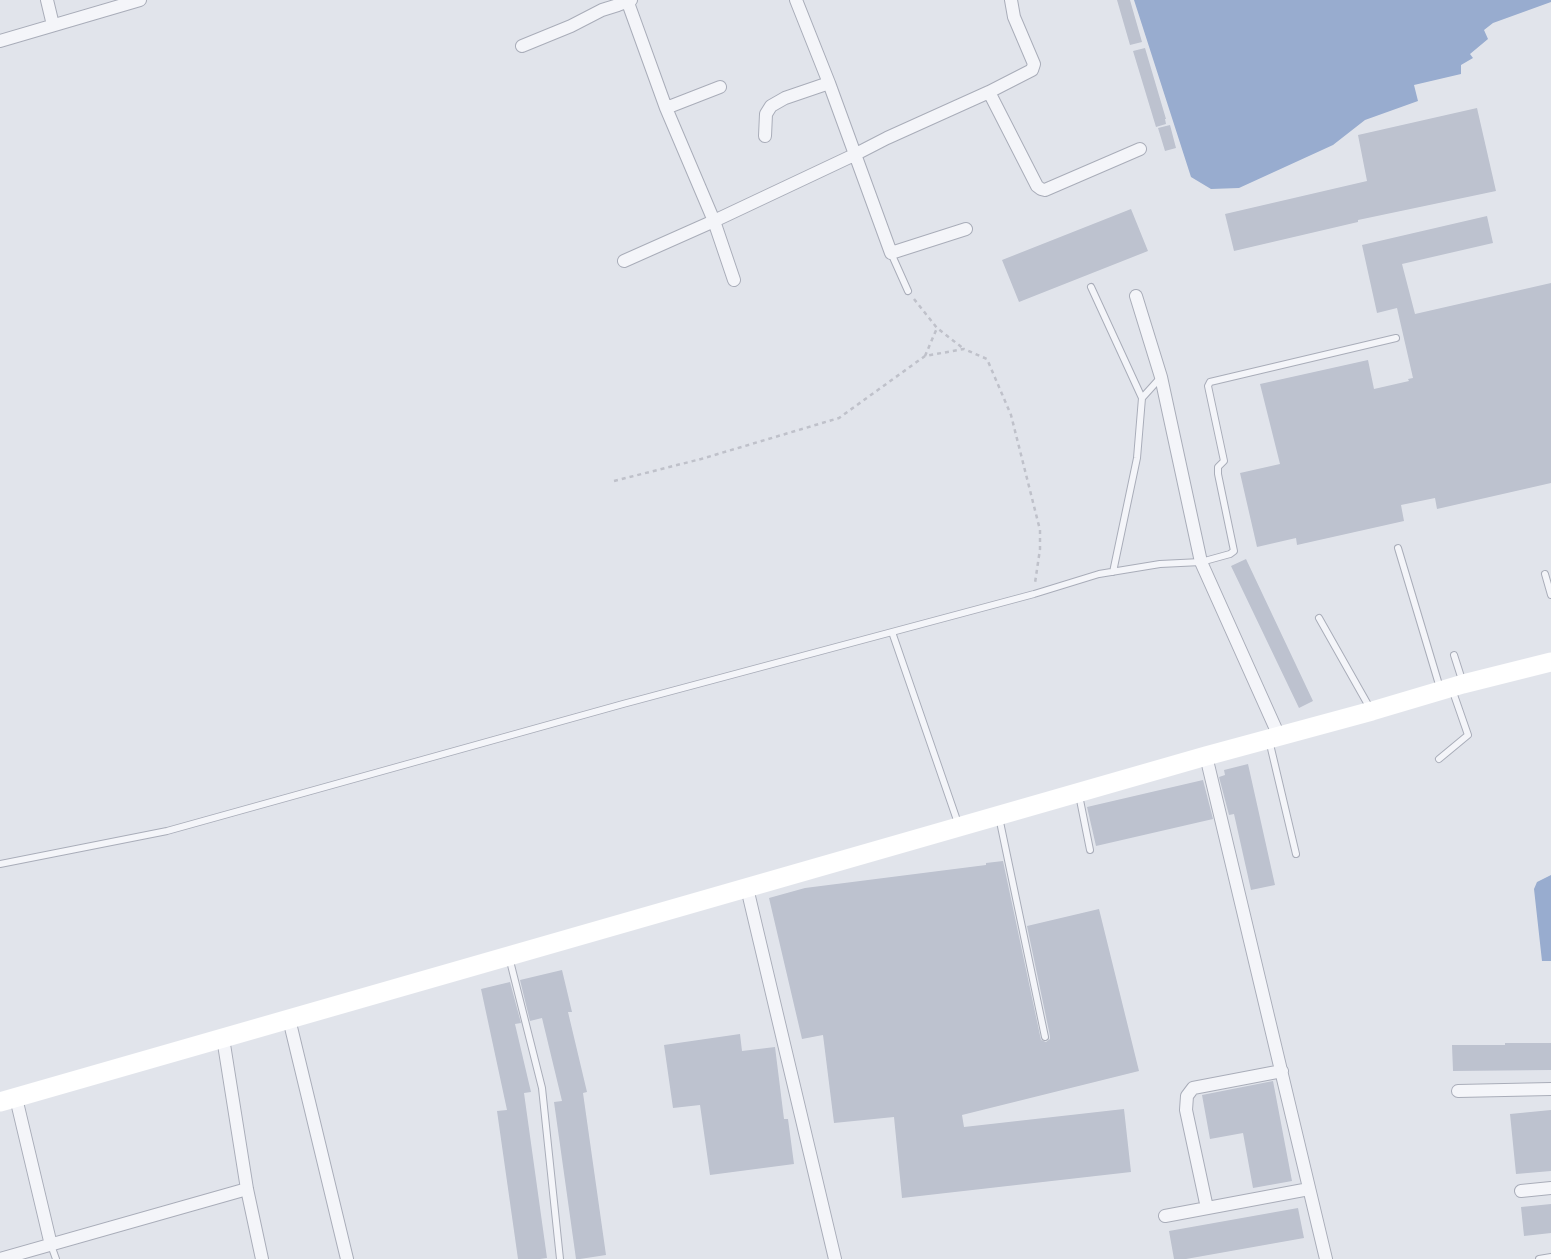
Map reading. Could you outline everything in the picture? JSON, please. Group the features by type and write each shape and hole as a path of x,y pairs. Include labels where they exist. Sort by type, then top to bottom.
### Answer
{"street":[{"path":"46,0 52,24"},
{"path":"0,41 52,24 140,0"},
{"path":"522,46 629,0 666,108 714,221 734,280"},
{"path":"796,0 829,83 891,253 966,229"},
{"path":"624,261 714,221 1032,70 1034,64 1014,16 1010,0"},
{"path":"765,136 766,114 771,106 785,98 829,83"},
{"path":"666,108 720,87"},
{"path":"989,92 1037,186 1041,190 1045,190 1140,149"},
{"path":"1136,296 1161,377 1201,562 1274,738"},
{"path":"51,1245 8,1100 1206,756 1551,662"},
{"path":"1206,756 1326,1259"},
{"path":"747,888 836,1259"},
{"path":"289,1019 347,1259"},
{"path":"223,1038 247,1189 262,1259"},
{"path":"1207,1208 1186,1110 1187,1096 1193,1088 1282,1071"},
{"path":"1458,1091 1551,1089"},
{"path":"1521,1191 1551,1188"},
{"path":"0,1259 247,1189"},
{"path":"1165,1216 1310,1189"}],"lane":[{"path":"891,253 908,292"},
{"path":"1091,287 1142,398 1137,458 1113,572"},
{"path":"0,864 167,831 623,704 1034,594 1099,574 1160,564 1201,562 1224,557 1234,551 1218,474 1218,467 1224,461 1208,386 1210,382 1396,338"},
{"path":"1142,398 1161,377"},
{"path":"1398,548 1468,735 1439,758"},
{"path":"1544,574 1551,595"},
{"path":"1320,618 1372,711"},
{"path":"892,632 959,827"},
{"path":"1452,688 1454,655"},
{"path":"1274,738 1296,854"},
{"path":"1078,793 1090,850"},
{"path":"999,815 1045,1037"},
{"path":"509,956 542,1088 560,1259"},
{"path":"51,1245 56,1259"},
{"path":"1540,1259 1551,1257"}],"path":[{"path":"914,298 937,328 964,349 987,359 1011,415 1040,530 1040,549 1034,594"},
{"path":"925,356 937,328"},
{"path":"614,481 701,459 839,418 925,356 964,349"}],"water":[{"path":"1134,0 1551,0 1551,2 1493,23 1484,30 1488,39 1470,54 1473,58 1461,65 1461,74 1414,85 1418,101 1365,120 1333,145 1239,188 1211,189 1191,177"},
{"path":"1551,875 1551,961 1542,961 1534,889 1537,882"}],"building":[{"path":"1117,0 1130,0 1142,42 1130,45"},
{"path":"1145,48 1166,119 1166,124 1156,127 1133,51"},
{"path":"1477,108 1496,191 1358,220 1358,222 1234,251 1225,214 1367,181 1358,135"},
{"path":"1170,125 1176,148 1165,151 1158,128"},
{"path":"1131,209 1148,251 1019,302 1002,260"},
{"path":"1487,216 1493,243 1402,264 1415,314 1551,283 1551,483 1437,509 1435,498 1401,505 1404,521 1297,545 1296,538 1257,547 1240,473 1280,464 1260,384 1368,360 1374,389 1409,381 1408,379 1413,378 1397,308 1377,313 1362,245"},
{"path":"1246,559 1313,701 1299,708 1231,566"},
{"path":"1248,764 1275,885 1251,890 1234,814 1229,815 1219,777 1225,775 1224,770"},
{"path":"1203,780 1213,819 1096,846 1087,807"},
{"path":"1003,861 1041,1040 1046,1042 1050,1039 1050,1036 1027,926 1099,909 1139,1071 962,1115 964,1127 1124,1109 1131,1172 902,1198 894,1117 834,1123 823,1035 802,1039 769,898 805,888 986,865 986,863"},
{"path":"562,970 572,1012 568,1012 587,1092 583,1093 606,1255 580,1259 576,1259 554,1102 562,1101 542,1018 530,1021 520,980"},
{"path":"510,982 521,1023 515,1024 531,1092 524,1093 547,1258 540,1259 518,1259 497,1111 507,1110 481,989"},
{"path":"740,1034 742,1051 775,1047 784,1119 788,1119 794,1164 710,1175 700,1105 673,1108 664,1045"},
{"path":"1505,1043 1551,1043 1551,1070 1453,1071 1452,1045 1505,1045"},
{"path":"1273,1081 1292,1181 1253,1188 1243,1133 1210,1139 1202,1095"},
{"path":"1551,1110 1551,1171 1516,1174 1510,1114"},
{"path":"1551,1204 1551,1233 1524,1236 1521,1207"},
{"path":"1298,1208 1304,1238 1186,1259 1174,1259 1169,1231"}]}
